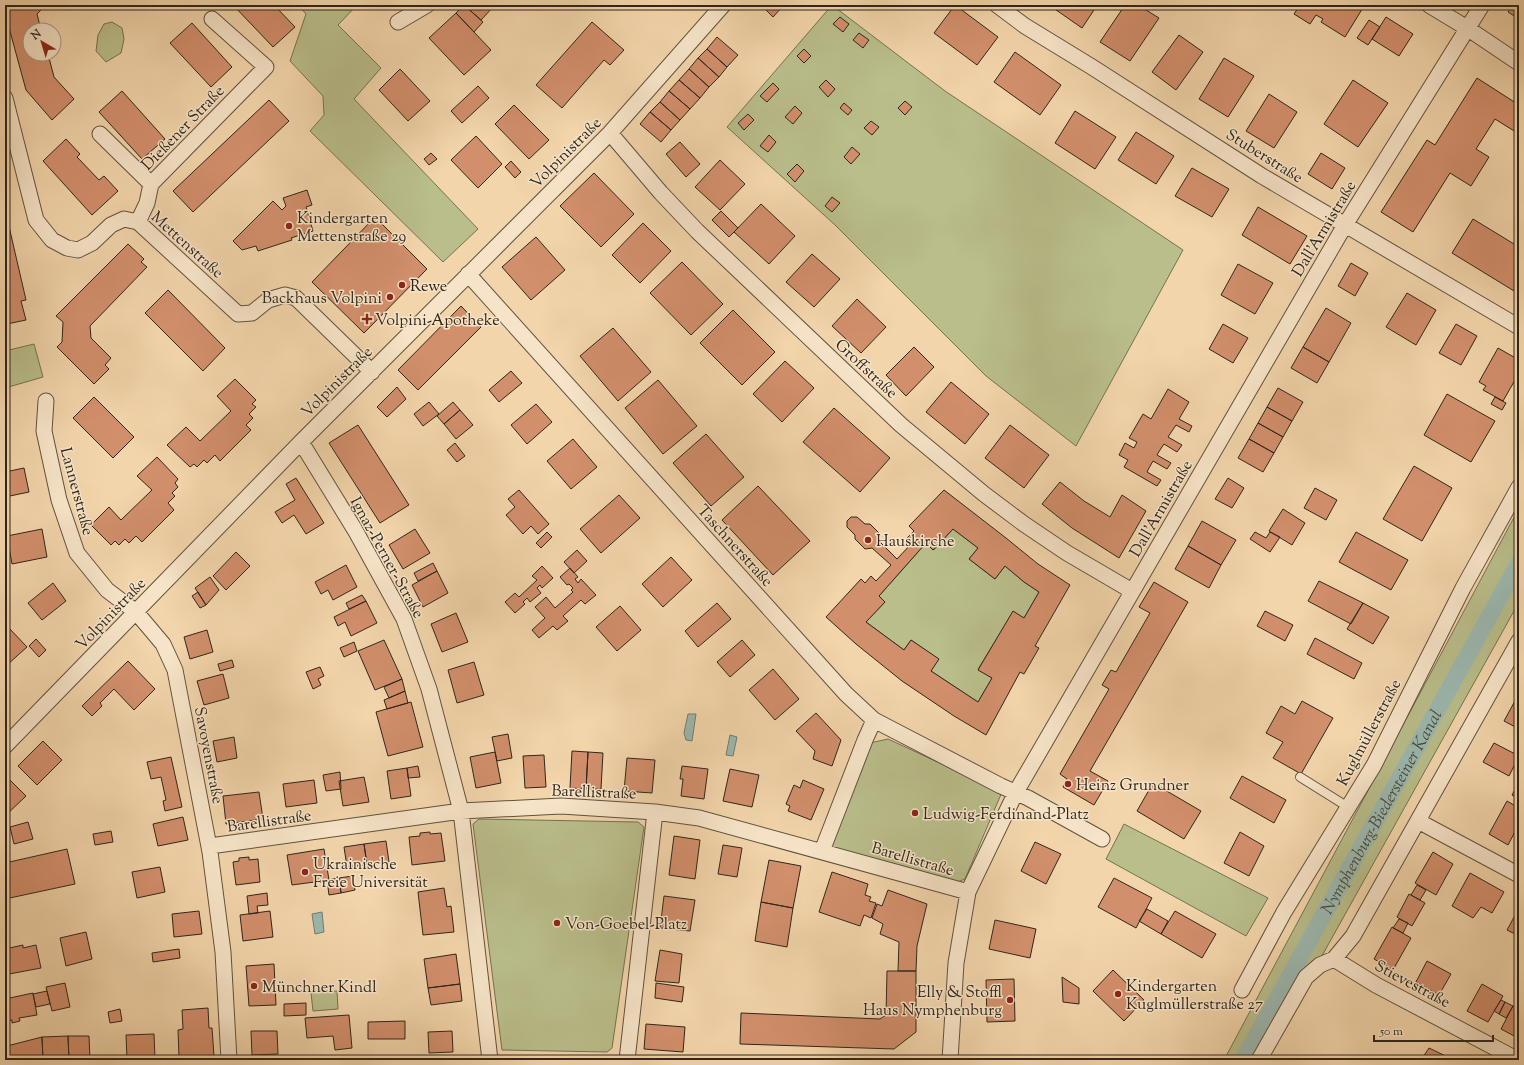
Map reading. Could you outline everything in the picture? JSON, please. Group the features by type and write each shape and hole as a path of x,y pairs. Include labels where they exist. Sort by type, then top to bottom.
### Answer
{"street":[{"path":"398,22 427,5"},
{"name":"Volpinistraße","path":"5,746 301,442 610,133 724,5"},
{"name":"Stuberstraße","path":"997,5 1025,26 1262,176 1519,327"},
{"path":"1429,5 1467,28 1519,63"},
{"name":"Dall'Armistraße","path":"950,1060 956,963 968,892 1016,792 1345,225 1482,5"},
{"name":"Dießener Straße","path":"138,222 147,203 151,184 266,67 212,19"},
{"name":"Mettenstraße","path":"5,98 36,220 52,240 67,248 78,250 92,243 111,224 124,219 138,222 238,314 252,313 268,300 285,295 296,298 372,372"},
{"name":"Groffstraße","path":"610,133 661,193 697,231 901,425 984,494 1024,524 1067,553 1132,591"},
{"path":"100,134 151,184"},
{"name":"Taschnerstraße","path":"468,274 846,694 874,720 1016,792 1102,839"},
{"name":"Lannerstraße","path":"46,401 44,431 59,500 77,553 107,590 136,612"},
{"name":"Ignaz-Perner-Straße","path":"301,442 355,530 404,620 429,689 461,811"},
{"name":"Kuglmüllerstraße","path":"1242,990 1284,912 1374,765 1463,588 1519,487"},
{"name":"Savoyenstraße","path":"136,612 163,644 175,670 210,846 223,952 229,1060"},
{"path":"1259,1060 1306,977 1320,964 1334,959 1353,936 1519,641"},
{"path":"822,851 874,720"},
{"name":"Barellistraße","path":"210,846 461,811 561,806 655,812 699,818 968,892"},
{"path":"461,811 490,1060"},
{"path":"627,1060 655,812"},
{"path":"1418,821 1519,875"},
{"name":"Stievestraße","path":"1334,959 1376,985 1518,1060"}],"lane":[{"path":"1300,777 1348,807"}],"green space":[{"path":"298,5 357,5 338,25 381,68 354,99 478,229 443,262 310,131 324,115 323,96 290,61 306,14"},
{"path":"832,5 945,91 1183,250 1076,446 986,376 834,224 727,127"},
{"path":"112,22 122,28 124,39 121,53 106,62 96,51 98,35 104,24"},
{"path":"34,344 43,377 5,388 5,351"},
{"path":"1519,508 1519,602 1264,1060 1224,1060"},
{"path":"953,529 978,548 969,559 995,579 1005,566 1039,592 1024,618 1013,612 978,669 992,678 978,702 931,671 938,659 911,640 904,650 866,622 885,602 879,596 926,543 934,550"},
{"path":"888,739 1002,792 965,879 955,883 830,847 870,743"},
{"path":"479,819 638,822 644,827 612,1048 607,1052 502,1050 473,824"},
{"path":"1124,824 1268,898 1246,936 1106,859"},
{"path":"337,991 338,1009 313,1011 311,993"}],"water":[{"path":"688,714 696,714 692,741 686,740 684,733"},
{"path":"730,735 737,737 733,756 726,755"},
{"path":"322,912 324,932 315,934 312,914"}],"building":[{"path":"8,5 46,5 37,14 39,22 22,22 22,62 50,62 54,77 74,99 52,120 26,90 5,13 5,8"},
{"path":"233,5 274,5 295,27 273,47"},
{"path":"464,5 483,22 474,32 456,13"},
{"path":"495,5 481,20 465,6"},
{"path":"761,5 782,5 783,6 773,17"},
{"path":"955,5 998,37 977,65 934,33"},
{"path":"1049,5 1094,5 1096,7 1082,28"},
{"path":"1125,5 1138,5 1159,18 1130,61 1100,42"},
{"path":"1294,5 1364,6 1345,37 1321,22 1323,19 1316,15 1310,24 1294,14 1298,8"},
{"path":"1513,5 1519,5 1519,19 1508,12"},
{"path":"456,13 491,50 464,75 429,38"},
{"path":"840,17 849,24 843,32 833,24"},
{"path":"1386,17 1413,34 1399,56 1372,39"},
{"path":"1369,20 1380,27 1368,45 1357,38"},
{"path":"592,22 624,50 610,65 604,60 562,108 536,85"},
{"path":"192,23 232,67 211,87 170,43"},
{"path":"859,33 869,40 863,48 853,40"},
{"path":"1179,35 1203,52 1176,90 1152,72"},
{"path":"717,37 738,55 727,67 707,49"},
{"path":"707,49 727,67 719,77 698,58"},
{"path":"804,49 811,56 804,63 797,56"},
{"path":"1015,52 1061,85 1040,115 994,82"},
{"path":"698,58 719,77 709,87 689,69"},
{"path":"1224,58 1254,76 1228,117 1199,99"},
{"path":"400,69 430,101 408,121 379,90"},
{"path":"689,69 709,87 700,98 679,80"},
{"path":"1477,78 1519,105 1519,134 1495,119 1476,149 1489,157 1471,186 1450,173 1413,232 1381,212 1427,140 1435,145"},
{"path":"679,80 700,98 690,109 669,91"},
{"path":"826,80 835,89 828,97 819,87"},
{"path":"1353,80 1388,103 1358,147 1324,124"},
{"path":"773,83 779,89 767,102 760,96"},
{"path":"478,86 489,98 462,123 451,111"},
{"path":"122,91 165,139 142,159 99,112"},
{"path":"669,91 690,109 680,120 660,102"},
{"path":"1269,94 1297,112 1274,148 1246,131"},
{"path":"269,100 289,121 193,212 173,191"},
{"path":"905,101 912,107 905,115 898,108"},
{"path":"660,102 680,120 671,130 650,112"},
{"path":"844,103 852,110 848,115 840,108"},
{"path":"514,105 549,140 529,159 495,124"},
{"path":"795,106 802,113 793,124 785,117"},
{"path":"1075,111 1116,137 1095,169 1055,143"},
{"path":"650,112 671,130 661,142 640,124"},
{"path":"748,114 754,120 744,130 738,123"},
{"path":"871,121 879,127 872,135 864,128"},
{"path":"1136,132 1174,156 1156,184 1118,160"},
{"path":"769,135 776,142 768,152 760,146"},
{"path":"476,136 502,164 478,188 451,160"},
{"path":"66,139 80,154 77,157 99,180 104,176 118,191 92,215 43,161"},
{"path":"680,142 700,164 686,177 666,154"},
{"path":"852,147 860,154 851,164 844,157"},
{"path":"431,153 437,159 429,165 424,159"},
{"path":"1321,153 1345,168 1332,189 1308,174"},
{"path":"720,160 745,184 720,210 695,187"},
{"path":"511,161 521,172 515,178 505,167"},
{"path":"797,164 804,171 795,182 787,174"},
{"path":"1192,168 1229,189 1212,217 1175,196"},
{"path":"594,173 634,214 601,247 560,206"},
{"path":"307,190 312,205 306,207 313,231 291,238 292,240 258,251 256,246 242,250 233,241 273,201 282,210 286,206 283,198"},
{"path":"832,197 840,203 832,212 825,206"},
{"path":"761,204 795,236 769,264 734,232"},
{"path":"1258,207 1307,236 1290,264 1242,235"},
{"path":"5,209 26,300 21,301 26,320 7,324 9,328 5,328"},
{"path":"721,211 738,228 729,237 712,220"},
{"path":"375,217 427,269 364,333 312,282"},
{"path":"1473,219 1519,247 1519,294 1452,253"},
{"path":"643,223 671,251 640,283 612,255"},
{"path":"536,237 565,270 531,300 502,267"},
{"path":"128,244 144,259 141,262 147,267 90,326 91,338 111,358 105,365 109,369 94,384 57,347 62,342 63,322 56,316"},
{"path":"812,254 840,279 814,307 786,282"},
{"path":"682,262 723,304 691,335 650,293"},
{"path":"1351,263 1368,273 1355,296 1338,286"},
{"path":"1238,264 1273,283 1255,314 1221,295"},
{"path":"168,290 225,348 203,371 145,313"},
{"path":"1407,293 1436,310 1416,345 1386,327"},
{"path":"857,299 886,327 861,353 832,326"},
{"path":"461,306 481,327 418,390 398,370"},
{"path":"1326,308 1351,323 1329,362 1303,347"},
{"path":"733,310 775,352 742,385 700,343"},
{"path":"1223,324 1248,338 1233,363 1209,349"},
{"path":"1456,324 1477,336 1461,365 1439,353"},
{"path":"613,328 651,372 618,401 580,356"},
{"path":"914,347 934,367 906,396 886,375"},
{"path":"1303,347 1329,362 1317,383 1291,368"},
{"path":"1498,348 1519,360 1519,373 1503,401 1483,390 1486,386 1479,382"},
{"path":"785,361 814,388 782,422 753,394"},
{"path":"511,371 522,383 499,402 489,390"},
{"path":"235,379 256,400 252,404 256,407 249,414 253,418 246,425 251,430 220,461 215,455 207,463 204,460 197,467 194,464 190,467 167,445 186,427 200,441 231,411 217,396"},
{"path":"658,380 697,426 663,454 625,408"},
{"path":"951,382 989,414 965,444 926,412"},
{"path":"397,387 406,399 387,417 377,407"},
{"path":"1278,388 1303,402 1292,421 1267,407"},
{"path":"1168,389 1189,402 1179,419 1192,426 1189,432 1176,425 1168,437 1182,445 1177,452 1164,444 1157,455 1171,463 1167,469 1153,461 1147,472 1161,480 1157,486 1124,467 1128,460 1119,455 1125,443 1134,448 1137,442 1129,438 1143,414 1151,419"},
{"path":"1447,394 1495,421 1471,462 1424,435"},
{"path":"94,397 134,437 113,458 73,418"},
{"path":"1495,397 1506,403 1502,410 1491,404"},
{"path":"429,402 439,414 423,426 414,414"},
{"path":"453,402 460,410 444,424 437,416"},
{"path":"536,404 552,422 527,444 511,425"},
{"path":"1267,407 1292,421 1283,437 1258,423"},
{"path":"834,408 890,458 860,492 803,442"},
{"path":"460,410 473,425 456,439 444,424"},
{"path":"1258,423 1283,437 1274,453 1249,439"},
{"path":"358,425 409,505 380,523 329,443"},
{"path":"1010,425 1049,455 1024,488 985,458"},
{"path":"706,434 744,477 711,506 673,463"},
{"path":"573,439 597,467 571,489 547,461"},
{"path":"1249,439 1274,453 1263,472 1238,458"},
{"path":"455,443 465,456 457,462 447,450"},
{"path":"157,457 178,479 175,483 178,487 172,493 175,496 168,503 174,510 142,542 136,536 129,543 125,539 119,545 115,541 111,545 91,525 109,507 121,520 152,490 137,476"},
{"path":"1414,466 1452,488 1422,541 1383,519"},
{"path":"24,468 29,492 5,497 5,472"},
{"path":"296,478 324,523 306,534 294,515 282,523 275,512 295,500 286,484"},
{"path":"1228,478 1244,488 1232,508 1215,499"},
{"path":"1060,482 1084,501 1110,517 1122,495 1146,511 1119,558 1072,528 1042,504"},
{"path":"758,486 810,541 773,575 722,520"},
{"path":"1315,488 1337,500 1326,520 1304,508"},
{"path":"519,490 549,524 538,534 531,526 523,534 506,515 515,507 508,499"},
{"path":"944,490 1038,564 1070,585 1035,646 1039,648 1024,674 1020,672 986,735 954,716 902,681 856,644 826,617 861,579 865,583 871,576 876,581 891,565 872,548 865,549 855,539 855,535 847,527 847,521 851,517 857,517 865,524 870,524 880,534 879,541 897,559 912,543 907,538 914,531 909,526","holes":["953,529 978,548 969,559 995,579 1005,566 1039,592 1024,618 1013,611 978,670 992,678 978,702 931,671 939,659 911,640 904,650 866,622 885,602 879,596 926,543 933,550"]},
{"path":"619,495 640,518 601,553 580,529"},
{"path":"1283,509 1305,523 1292,545 1269,531"},
{"path":"1202,521 1236,540 1221,565 1188,546"},
{"path":"8,528 8,542 5,543 5,529"},
{"path":"42,529 47,557 12,564 7,536"},
{"path":"415,529 430,553 403,569 389,545"},
{"path":"547,532 552,537 541,548 536,543"},
{"path":"1255,532 1266,538 1270,532 1280,537 1270,552 1250,539"},
{"path":"1356,532 1408,560 1391,590 1339,562"},
{"path":"1188,546 1221,565 1209,588 1175,569"},
{"path":"577,550 587,561 574,573 564,562"},
{"path":"236,552 250,566 226,590 213,576"},
{"path":"671,557 692,580 663,607 642,584"},
{"path":"433,563 437,571 418,581 414,573"},
{"path":"346,565 357,587 333,600 328,590 321,594 315,582"},
{"path":"542,566 553,578 542,588 540,585 537,588 541,593 530,602 527,598 523,602 525,604 515,613 505,602 515,593 519,597 537,580 532,576"},
{"path":"570,568 578,577 575,579 578,583 581,579 596,595 585,604 581,600 563,616 568,621 557,630 553,626 539,638 532,630 545,618 535,607 546,597 555,608 573,592 571,590 573,588 569,584 567,585 560,577"},
{"path":"437,571 448,593 423,607 412,585"},
{"path":"210,577 219,590 206,605 195,588"},
{"path":"1319,581 1363,603 1351,624 1308,601"},
{"path":"1154,582 1188,602 1090,771 1108,781 1094,805 1063,787 1067,779 1060,774 1109,689 1102,685 1111,670 1116,672 1150,613 1139,607"},
{"path":"53,583 66,601 42,620 28,603"},
{"path":"198,592 206,605 200,608 192,596"},
{"path":"362,595 366,601 349,609 346,603"},
{"path":"366,601 377,623 351,636 345,622 338,626 334,617"},
{"path":"717,603 731,619 698,647 685,631"},
{"path":"1363,603 1389,617 1373,644 1347,629"},
{"path":"620,606 641,630 617,651 596,627"},
{"path":"1265,611 1293,625 1285,641 1257,626"},
{"path":"456,613 468,642 442,652 431,624"},
{"path":"8,627 27,647 7,665 5,663 5,630"},
{"path":"207,630 213,652 190,659 184,637"},
{"path":"1315,638 1362,663 1354,679 1307,654"},
{"path":"36,639 46,650 39,657 29,646"},
{"path":"384,640 402,679 375,690 358,651"},
{"path":"742,640 755,655 730,677 717,662"},
{"path":"354,642 357,651 344,657 340,648"},
{"path":"232,660 234,667 220,671 218,664"},
{"path":"128,661 155,689 134,710 114,689 100,703 102,706 92,716 82,706"},
{"path":"474,662 484,695 457,703 448,670"},
{"path":"320,667 324,676 318,679 321,685 313,689 306,672"},
{"path":"773,669 799,699 775,720 749,690"},
{"path":"223,674 229,698 204,705 197,681"},
{"path":"402,679 405,691 389,698 384,687"},
{"path":"405,691 408,703 387,709 384,700"},
{"path":"1516,699 1519,701 1519,729 1504,721"},
{"path":"1302,701 1333,718 1301,774 1273,758 1283,742 1266,733 1281,706 1295,714"},
{"path":"411,702 423,747 388,756 376,712"},
{"path":"816,713 841,740 832,766 813,759 815,751 796,731"},
{"path":"508,734 512,758 497,761 492,737"},
{"path":"234,737 237,758 217,762 213,741"},
{"path":"43,741 62,760 37,785 18,766"},
{"path":"1494,743 1519,756 1509,776 1483,762"},
{"path":"572,751 588,752 586,789 570,788"},
{"path":"495,752 501,783 476,788 470,757"},
{"path":"588,752 603,753 601,789 586,789"},
{"path":"544,755 546,787 525,788 523,756"},
{"path":"171,757 182,807 165,811 163,801 166,800 161,777 151,779 147,762"},
{"path":"627,758 655,760 652,793 624,791"},
{"path":"418,766 420,777 408,778 407,768"},
{"path":"682,766 708,769 704,799 681,796 683,779 680,779"},
{"path":"407,768 411,796 391,799 387,771"},
{"path":"730,769 759,775 752,807 723,801"},
{"path":"340,772 341,789 326,791 323,775"},
{"path":"1242,776 1286,800 1274,823 1230,798"},
{"path":"364,777 369,802 343,806 339,781"},
{"path":"8,778 26,796 5,816 5,781"},
{"path":"314,780 317,803 286,807 283,784"},
{"path":"803,780 824,789 811,820 788,811 790,806 786,804 794,785 800,788"},
{"path":"1153,783 1201,811 1184,839 1137,811"},
{"path":"1518,784 1519,785 1519,799 1512,795"},
{"path":"259,792 263,819 226,824 223,796"},
{"path":"1507,801 1519,808 1519,824 1508,845 1489,834"},
{"path":"183,817 188,840 158,846 153,824"},
{"path":"28,822 33,839 14,844 10,827"},
{"path":"111,831 113,842 95,845 93,834"},
{"path":"430,832 430,834 441,833 445,861 412,865 409,837 420,836 420,833"},
{"path":"1240,832 1264,846 1249,876 1224,863"},
{"path":"674,836 700,840 695,879 669,875"},
{"path":"386,841 389,862 367,865 364,844"},
{"path":"1035,842 1061,854 1046,884 1021,871"},
{"path":"364,844 367,865 347,867 344,847"},
{"path":"723,845 742,848 737,877 718,874"},
{"path":"67,849 75,884 5,899 5,863"},
{"path":"324,849 329,880 292,885 287,855"},
{"path":"1433,852 1453,864 1436,895 1415,883"},
{"path":"249,857 249,860 258,859 260,882 236,885 233,862 239,861 239,858"},
{"path":"769,860 801,866 793,908 761,902"},
{"path":"160,867 165,892 137,898 132,872"},
{"path":"832,872 868,884 865,895 871,897 869,901 876,903 871,918 864,915 860,926 819,912"},
{"path":"1470,873 1504,892 1492,913 1481,907 1473,918 1452,906"},
{"path":"353,876 355,890 341,893 339,878"},
{"path":"339,878 341,893 329,895 327,880"},
{"path":"1114,878 1152,898 1136,928 1098,907"},
{"path":"1417,885 1426,890 1420,900 1411,895"},
{"path":"444,888 447,907 451,906 454,932 423,935 418,892"},
{"path":"888,890 927,904 917,946 916,971 898,971 899,942 880,934 883,924 872,918 877,904 882,906"},
{"path":"267,893 268,905 257,906 258,913 249,914 247,896"},
{"path":"1409,894 1425,903 1412,926 1397,917"},
{"path":"664,896 695,900 690,931 660,928"},
{"path":"761,902 793,908 787,947 755,941"},
{"path":"1519,908 1519,936 1507,930"},
{"path":"1147,909 1168,921 1161,934 1139,921"},
{"path":"199,911 202,934 174,937 172,914"},
{"path":"270,911 273,937 243,941 240,915"},
{"path":"1175,911 1216,934 1202,958 1161,934"},
{"path":"1399,919 1408,923 1403,933 1393,928"},
{"path":"995,920 1036,929 1030,958 989,949"},
{"path":"1392,927 1411,938 1393,970 1374,959"},
{"path":"86,932 92,959 66,966 60,938"},
{"path":"23,945 23,948 36,945 41,968 9,974 9,976 5,977 5,949"},
{"path":"179,949 180,958 153,962 152,953"},
{"path":"660,950 682,954 679,983 655,981"},
{"path":"456,954 460,984 428,988 424,959"},
{"path":"1427,961 1451,974 1439,995 1416,982"},
{"path":"274,964 276,1005 249,1006 246,966"},
{"path":"1113,970 1144,1000 1124,1021 1093,991"},
{"path":"887,971 916,971 916,1032 894,1049 740,1044 741,1013 880,1019 886,1015"},
{"path":"1062,977 1079,988 1079,1004 1063,1002"},
{"path":"1014,979 1015,1021 987,1022 986,980"},
{"path":"65,983 70,1007 52,1011 46,987"},
{"path":"656,983 684,987 682,1002 655,998"},
{"path":"460,984 462,1001 431,1005 428,988"},
{"path":"1482,984 1503,996 1488,1022 1467,1011"},
{"path":"47,991 50,1004 36,1007 33,994"},
{"path":"33,993 37,1015 19,1018 20,1021 12,1023 12,1020 5,1021 5,999"},
{"path":"1501,1000 1505,1002 1499,1014 1494,1011"},
{"path":"1505,1002 1513,1006 1506,1018 1499,1014"},
{"path":"306,1003 306,1015 284,1016 284,1004"},
{"path":"1513,1006 1519,1009 1518,1038 1501,1029"},
{"path":"208,1008 209,1028 212,1028 214,1056 179,1057 178,1030 183,1029 182,1010"},
{"path":"120,1009 122,1021 110,1023 108,1012"},
{"path":"349,1015 352,1048 335,1050 333,1036 307,1038 305,1018"},
{"path":"405,1021 405,1039 368,1039 368,1022"},
{"path":"646,1024 685,1027 683,1052 644,1049"},
{"path":"251,1031 277,1031 278,1054 252,1055"},
{"path":"452,1031 453,1052 429,1053 428,1032"},
{"path":"154,1034 155,1059 127,1060 126,1035"},
{"path":"68,1036 89,1036 90,1060 69,1060"},
{"path":"68,1036 69,1060 43,1060 42,1037"},
{"path":"42,1037 43,1060 7,1060 7,1046"},
{"path":"1429,1048 1454,1060 1421,1060"}],"waterway":[{"name":"Nymphenburg-Biedersteiner Kanal","path":"1243,1060 1519,563"}],"place":[{"name":"Kindergarten Mettenstraße 29","path":"289,226"},
{"name":"Rewe","path":"402,285"},
{"name":"Backhaus Volpini","path":"390,297"},
{"name":"Volpini-Apotheke","path":"367,319"},
{"name":"Hauskirche","path":"868,540"},
{"name":"Heinz Grundner","path":"1068,784"},
{"name":"Ludwig-Ferdinand-Platz","path":"915,813"},
{"name":"Ukrainische Freie Universität","path":"305,872"},
{"name":"Von-Goebel-Platz","path":"557,923"},
{"name":"Münchner Kindl","path":"254,986"},
{"name":"Kindergarten Kuglmüllerstraße 27","path":"1118,994"},
{"name":"Elly & Stoffl Haus Nymphenburg","path":"1010,1000"}]}
